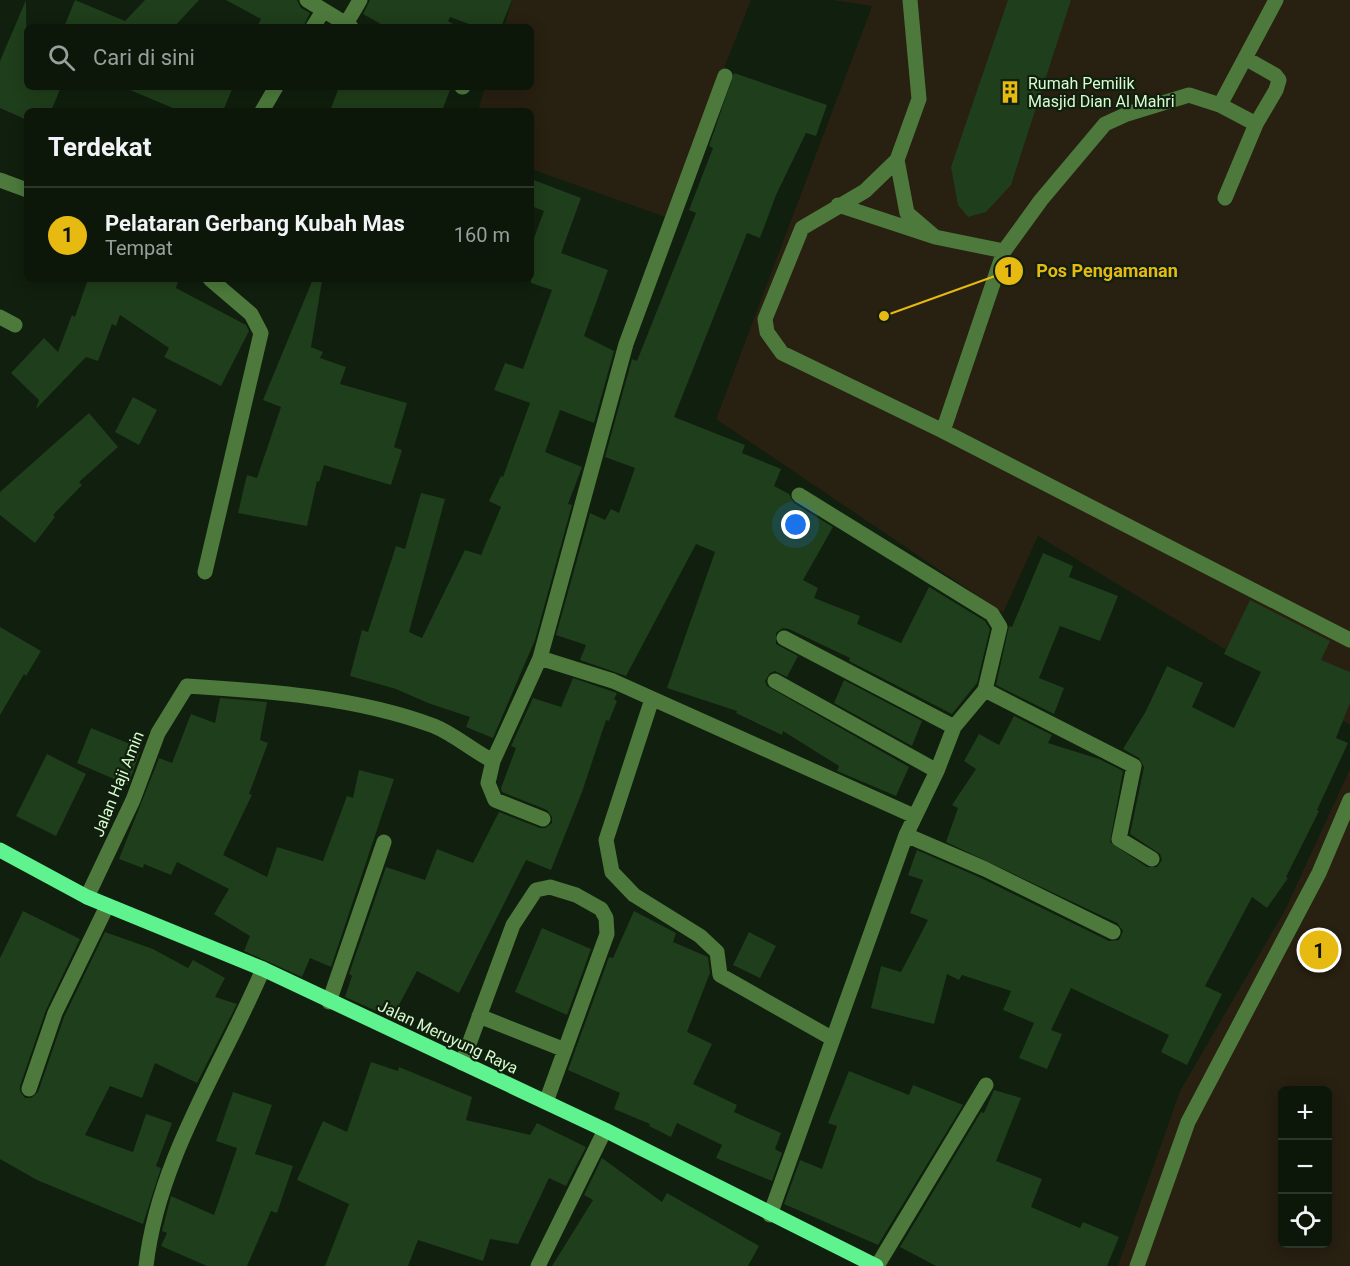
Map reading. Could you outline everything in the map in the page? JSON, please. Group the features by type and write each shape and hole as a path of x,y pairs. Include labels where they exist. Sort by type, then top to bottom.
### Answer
{"main road":[{"name":"Jalan Meruyung Raya","path":"0,850 87,897 263,969 546,1102 770,1215 877,1266"}],"street":[{"path":"307,0 345,24"},
{"path":"349,24 360,0"},
{"path":"910,0 919,99 897,160 865,191 802,228 765,319 767,332 782,353 943,431 1350,640"},
{"path":"1220,105 1276,0"},
{"path":"315,24 323,11"},
{"path":"1225,198 1256,124 1279,81 1275,75 1245,58"},
{"path":"543,819 495,800 488,783 493,761 540,658 626,344 725,76"},
{"path":"264,108 274,90"},
{"path":"943,431 1004,251 1041,200 1105,124 1127,114 1189,95 1220,105 1256,124"},
{"path":"897,160 907,213 936,237"},
{"path":"0,180 24,189"},
{"path":"838,206 936,237 1004,251"},
{"path":"205,572 261,333 251,314 214,282"},
{"path":"0,317 15,326"},
{"path":"770,1215 906,835 937,771 954,727 985,690 1000,627 992,614 799,495"},
{"path":"784,638 954,727"},
{"path":"540,658 613,681 914,816"},
{"path":"775,681 937,771"},
{"name":"Jalan Haji Amin","path":"87,897 133,800 158,733 187,687 272,691 361,706 436,726 493,761"},
{"path":"985,690 1134,766 1119,839 1152,859"},
{"path":"652,699 606,840 612,872 634,895 700,936 717,952 720,975 833,1038"},
{"path":"1137,1266 1188,1122 1319,873 1350,800"},
{"path":"906,835 985,869 1113,932"},
{"path":"329,1002 384,842"},
{"path":"462,1063 513,925 536,890 550,887 576,895 601,909 606,918 607,934 546,1102"},
{"path":"29,1089 55,1013 107,906"},
{"path":"146,1266 157,1208 175,1158 263,969"},
{"path":"480,1016 565,1050"},
{"path":"877,1266 986,1086"},
{"path":"538,1266 605,1130"}],"shaded area":[{"path":"512,0 751,0 665,217 534,170 534,108 479,108 484,90 534,90 534,24 505,24"},
{"path":"832,0 1350,0 1350,725 1038,536 1003,613 716,419 872,6"},
{"path":"1350,769 1350,1266 1118,1266 1180,1091 1285,910"}],"building":[{"path":"26,0 24,90 60,90 52,108 24,108 24,119 0,108 0,61"},
{"path":"75,0 125,21 145,0 199,0 177,24 65,24"},
{"path":"226,0 297,0 301,8 310,13 304,24 258,24 261,19"},
{"path":"370,0 512,0 502,24 469,24 450,17 448,21 453,24 381,24 363,14"},
{"name":"Rumah Pemilik Masjid Dian Al Mahri","path":"1008,0 1071,0 1011,185 986,212 968,217 958,205 951,167"},
{"path":"734,73 827,105 816,136 806,133 776,195 760,238 747,233 674,417 745,445 742,453 781,469 774,486 789,494 794,503 833,527 803,580 818,588 814,598 860,616 857,624 901,643 929,587 985,621 990,629 977,683 952,714 849,661 850,658 789,629 783,628 776,633 776,644 798,656 787,677 775,671 770,673 765,681 767,686 909,767 896,796 837,771 839,766 783,731 782,735 736,713 737,711 667,688 715,552 696,544 626,676 580,660 586,645 556,635 590,513 605,520 611,509 619,513 635,468 605,457 632,359 637,361 696,213 689,210 713,148 709,146"},
{"path":"130,90 232,90 224,108 173,108"},
{"path":"338,90 450,90 443,108 331,108"},
{"path":"534,180 581,198 561,253 608,270 584,336 614,351 594,423 560,410 545,452 582,467 568,504 572,505 535,640 493,738 466,727 470,717 396,689 350,676 362,630 368,632 396,546 405,549 421,493 445,499 409,632 422,638 465,550 481,555 501,507 489,501 501,476 503,477 530,403 494,390 505,363 523,369 552,290 531,283 534,282 534,238 544,211 534,207"},
{"path":"87,282 178,282 176,288 246,325 249,331 221,386 164,357 169,348 120,315 116,326 112,324 98,361 86,357 36,409 39,400 11,373 44,338 58,352 72,315 75,317"},
{"path":"312,282 322,282 311,347 323,352 320,358 346,367 340,384 407,403 394,447 402,450 391,485 324,465 319,482 317,481 307,526 238,513 247,475 257,478 281,407 263,400"},
{"path":"133,397 157,410 139,445 115,432"},
{"path":"89,413 118,447 79,482 82,485 53,515 55,517 35,543 0,515 0,492"},
{"path":"1043,553 1073,566 1069,577 1118,596 1100,641 1060,626 1039,678 1064,688 1054,714 996,685 1009,626 1012,627"},
{"path":"1250,600 1330,641 1321,660 1350,672 1350,703 1336,738 1348,743 1317,810 1319,811 1286,877 1288,878 1267,908 1252,897 1205,986 1222,994 1187,1065 1161,1052 1169,1035 1071,988 1051,1030 1062,1034 1047,1069 1019,1058 1034,1023 1003,1010 1011,991 962,975 959,980 947,974 934,1024 871,1008 881,966 901,972 928,920 910,913 923,880 908,875 917,850 981,878 1109,941 1119,940 1123,931 1117,923 946,842 958,808 952,805 976,769 964,761 979,734 999,745 1014,716 1052,735 1048,743 1099,759 1123,771 1110,842 1147,867 1157,867 1162,860 1160,854 1130,834 1144,767 1139,758 1123,749 1146,711 1167,666 1203,683 1192,707 1234,728 1261,672 1224,654"},
{"path":"0,627 41,651 26,676 24,674 0,715"},
{"path":"573,678 617,693 614,699 617,701 609,721 606,720 582,792 551,870 526,860 459,993 417,971 392,1018 345,997 352,976 349,974 386,867 425,880 437,849 473,863 499,812 540,828 545,828 552,823 552,817 547,810 502,792 501,788 516,748 511,746 533,698 561,707"},
{"path":"844,680 922,721 912,746 834,703"},
{"path":"220,698 267,702 260,740 268,743 249,794 252,795 223,855 267,877 277,847 323,861 347,796 353,798 359,770 394,779 331,967 310,958 302,977 244,951 250,936 214,914 229,889 177,862 171,875 144,864 143,868 119,859 159,758 172,763 191,714 215,723"},
{"path":"91,728 130,744 128,748 140,752 128,785 77,763"},
{"path":"47,754 86,774 56,836 16,816"},
{"path":"23,911 80,939 46,1010 20,1086 20,1091 25,1098 31,1098 38,1092 64,1017 105,932 153,949 188,968 193,960 225,978 215,997 237,1004 197,1083 155,1063 142,1098 110,1086 85,1135 133,1152 146,1114 172,1123 156,1166 161,1168 143,1224 37,1180 0,1159 0,958"},
{"path":"634,911 676,933 673,942 708,957 710,973 687,1032 712,1044 693,1084 737,1105 734,1112 781,1133 775,1149 782,1153 772,1181 716,1158 722,1145 677,1123 671,1137 649,1126 650,1124 614,1109 620,1093 568,1070 609,957 613,958"},
{"path":"542,928 591,949 567,1015 515,992"},
{"path":"749,932 776,946 760,978 733,965"},
{"path":"371,1062 398,1071 399,1067 472,1097 466,1120 530,1135 537,1123 586,1147 566,1186 549,1178 518,1244 490,1239 483,1261 418,1240 408,1266 325,1266 349,1204 297,1180 323,1121 347,1132"},
{"path":"849,1071 909,1095 913,1085 963,1105 878,1245 784,1204 800,1160 822,1169 837,1126 828,1123"},
{"path":"994,1090 1021,1098 996,1161 1042,1179 1031,1207 1080,1228 1083,1222 1119,1237 1107,1266 936,1266 900,1247 981,1112 984,1113"},
{"path":"233,1092 272,1105 255,1154 293,1166 277,1213 271,1211 247,1266 207,1266 161,1246 167,1233 162,1231 171,1196 214,1215 237,1148 216,1141"},
{"path":"602,1158 662,1202 667,1193 759,1246 748,1266 552,1266 593,1200 584,1195"}],"place":[{"name":"Rumah Pemilik Masjid Dian Al Mahri","path":"1010,92"},
{"name":"Pos Pengamanan","path":"884,316"},
{"name":"Pelataran Gerbang Kubah Mas","path":"1319,950"}]}
